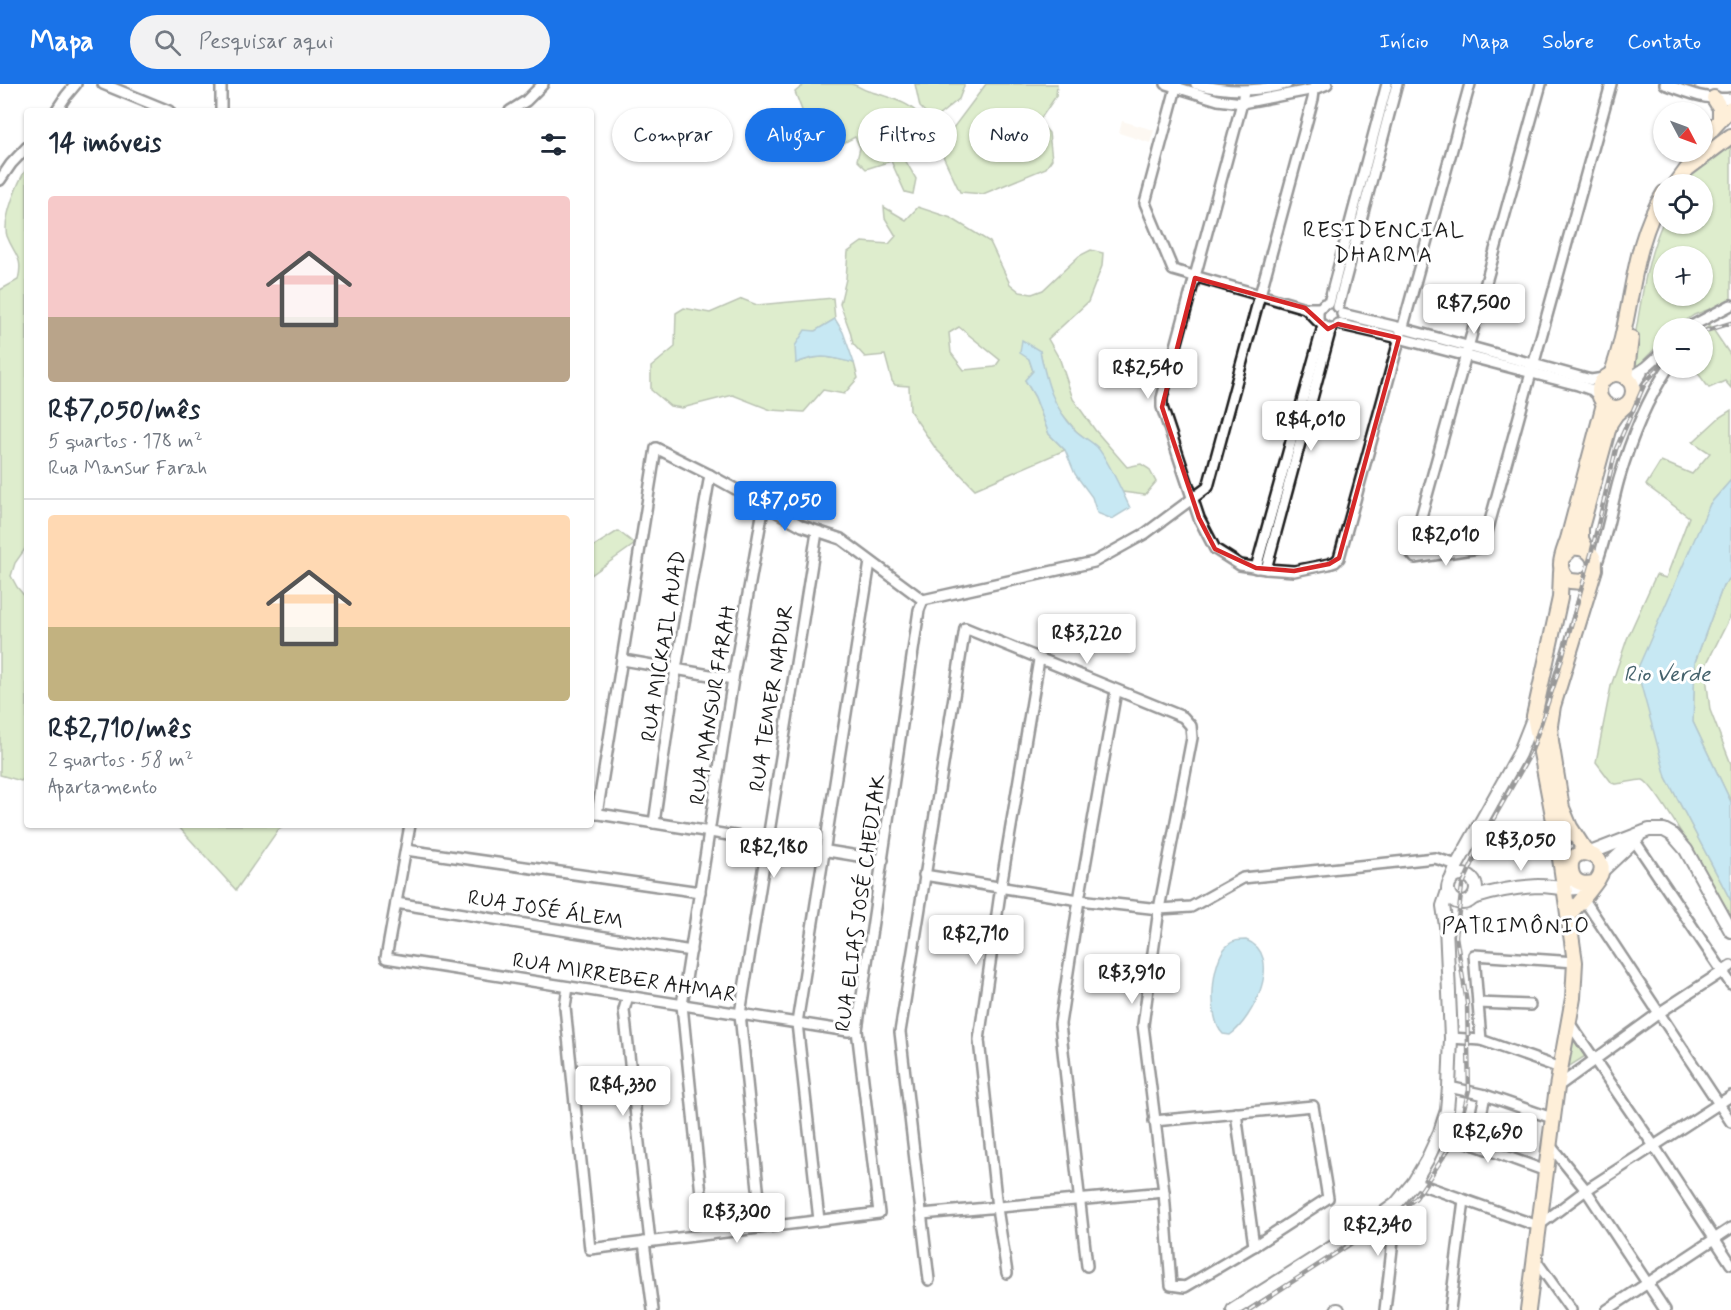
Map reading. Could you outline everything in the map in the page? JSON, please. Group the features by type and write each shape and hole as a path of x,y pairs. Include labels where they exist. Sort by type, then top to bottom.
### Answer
{"main road":[{"path":"1714,98 1720,108 1720,120"},
{"path":"1713,128 1731,108"},
{"path":"1683,174 1731,135"},
{"path":"1676,174 1685,162"},
{"path":"1528,1310 1552,1118 1573,998 1575,962 1566,877 1534,716 1560,598 1561,565 1602,401 1599,387 1608,376 1620,349 1635,266 1653,212"},
{"path":"1569,915 1595,879 1599,861 1589,853 1570,827 1562,808 1550,725 1595,568 1595,561 1581,539 1581,528 1606,433 1616,414 1631,399 1629,349 1644,262 1653,231"},
{"path":"1608,376 1619,374 1629,382"},
{"path":"1602,401 1611,407 1619,408 1626,405"},
{"path":"1561,565 1566,552 1572,548 1586,549"},
{"path":"1561,565 1570,581 1577,583 1589,579 1595,568"},
{"path":"1566,877 1574,859 1580,854 1589,853"},
{"path":"1566,877 1571,874 1581,884 1595,879"}],"street":[{"path":"58,108 76,84"},
{"path":"103,84 162,108"},
{"path":"221,84 221,108"},
{"path":"515,108 526,101 543,84"},
{"path":"1166,84 1244,91 1287,84"},
{"path":"1197,87 1218,100 1242,103 1327,84"},
{"path":"1261,569 1327,324 1324,305 1387,84"},
{"path":"1327,324 1340,310 1397,84"},
{"path":"1244,91 1161,407 1199,518 1215,549 1240,565 1294,571 1335,562 1339,558 1470,84"},
{"path":"1541,84 1411,553 1415,558 1482,545 1611,84"},
{"path":"1665,84 1714,98 1731,98"},
{"path":"1177,86 1145,203 1173,270 1305,309 1327,324 1400,333"},
{"path":"883,860 594,813 623,660 656,448 802,526 841,539 923,600 1094,562 1146,533 1208,487 1315,87"},
{"path":"0,180 24,150"},
{"path":"1305,309 1324,305 1400,333 1533,369 1591,380 1608,376"},
{"path":"1708,318 1729,308"},
{"path":"1629,382 1653,361"},
{"path":"1533,369 1592,390 1602,401"},
{"path":"1595,568 1637,424 1661,378"},
{"name":"RUA MICKAIL AUAD","path":"654,823 676,669 710,475"},
{"name":"RUA MANSUR FARAH","path":"705,1234 682,1005 764,504"},
{"name":"RUA TEMER NADUR","path":"762,1227 740,1014 817,532"},
{"path":"568,987 566,1007 590,1249 819,1220 797,1023 870,562"},
{"name":"RUA ELIAS JOSÉ CHEDIAK","path":"819,1220 879,1213 856,1030 919,610 923,600"},
{"path":"929,1280 900,1032 965,628 1182,717 1191,726 1192,738 1159,909 1143,1025 1154,1121 1164,1192 1171,1285 1185,1287 1328,1198 1313,1106 1154,1121"},
{"path":"623,660 734,679"},
{"path":"1007,1274 997,1208 979,1040 1000,886 1039,660"},
{"path":"1087,1266 1060,1024 1079,900 1116,691"},
{"path":"1233,1310 1363,1228 1395,1204 1414,1182 1427,1160 1447,1110 1449,1087 1450,1038 1446,926 1443,906 1457,865 1519,754 1534,716"},
{"path":"396,903 410,828"},
{"path":"1589,853 1656,829 1664,830 1680,843 1731,931"},
{"path":"1449,885 1457,875 1503,888 1540,886 1566,877 1575,889 1595,879 1636,837"},
{"path":"1636,837 1727,969 1731,984"},
{"path":"406,850 700,892"},
{"path":"924,875 1079,900 1159,909 1191,907 1243,878 1435,858 1457,865 1476,886 1470,901 1452,915 1446,926"},
{"path":"1449,885 1453,900 1460,903 1503,888"},
{"path":"1583,898 1731,1122"},
{"name":"RUA MIRREBER AHMAR","path":"396,903 386,958 848,1031 856,1030"},
{"name":"RUA JOSÉ ÁLEM","path":"396,903 691,951"},
{"path":"1481,1040 1474,955 1575,962"},
{"path":"1557,1087 1659,1013 1727,969"},
{"path":"628,996 624,1010 653,1310"},
{"path":"1478,1003 1530,1005"},
{"path":"1568,1022 1654,1146 1731,1264"},
{"path":"1450,1038 1481,1040 1560,1068"},
{"path":"1449,1087 1485,1095 1552,1118"},
{"path":"1475,1145 1485,1095"},
{"path":"1414,1182 1538,1226 1586,1190 1731,1096"},
{"path":"1236,1113 1254,1246"},
{"path":"1440,1132 1546,1171"},
{"path":"1549,1144 1586,1190 1665,1310"},
{"path":"922,1214 1164,1192"},
{"path":"1450,1310 1464,1200"},
{"path":"1385,1310 1396,1214 1395,1204"},
{"path":"1607,1310 1731,1228"},
{"path":"1534,1258 1571,1310"}],"highlighted area":[{"path":"1195,278 1305,308 1328,329 1338,324 1399,338 1339,558 1329,564 1294,571 1256,568 1215,549 1199,518 1162,407"}],"shaded area":[{"path":"1122,121 1154,130 1150,143 1119,133"}],"green space":[{"path":"805,84 851,84 889,97 912,108 858,108 858,144 855,137 846,142 846,108 801,108 795,92"},
{"path":"915,84 964,84 959,99 948,108 920,107"},
{"path":"986,84 1057,84 1056,96 1048,108 969,108 969,162 1050,162 1046,168 983,194 960,192 946,162 957,162 957,123"},
{"path":"1731,141 1731,301 1690,318 1653,318 1653,350 1638,366 1634,367 1631,359 1643,289 1653,249 1653,306 1713,306 1713,246 1654,246 1658,234 1713,234 1713,174 1688,174 1701,162 1713,162 1713,154"},
{"path":"859,162 888,162 866,169"},
{"path":"891,162 906,162 916,179 913,194 905,192"},
{"path":"24,173 24,550 15,563 11,576 24,595 24,778 21,781 0,775 0,290 18,280 20,272 19,261 6,229 19,182"},
{"path":"884,207 906,220 918,207 951,218 990,242 1010,284 1020,292 1032,294 1043,290 1079,256 1091,250 1103,253 1102,266 1088,302 1048,339 1060,360 1073,399 1095,430 1127,467 1141,464 1149,469 1156,482 1145,495 1122,492 1098,448 1076,431 1055,405 1046,380 1040,351 1029,359 1033,371 1025,380 1035,397 1049,434 1065,450 975,489 936,449 910,411 909,386 895,385 885,355 865,357 853,344 840,304 846,279 848,252 862,242 889,244 896,236 885,218","holes":["959,327 1000,360 995,367 964,370 951,353 949,333"]},
{"path":"833,298 835,319 815,331 796,363 825,357 854,363 858,378 844,394 823,390 804,412 771,410 733,395 682,408 670,406 651,390 651,367 675,347 676,313 684,308 710,313 742,299 757,305"},
{"path":"1713,329 1731,356 1731,388 1725,381 1709,388 1702,378 1713,378"},
{"path":"1731,410 1731,480 1710,504 1666,777 1731,901 1731,919 1702,867 1651,787 1643,780 1612,783 1596,762 1611,686 1627,639 1656,575 1666,578 1689,517 1646,485 1661,461 1692,474 1710,453 1693,442"},
{"path":"618,531 635,544 594,573 594,546"},
{"path":"1731,577 1731,615 1705,667 1710,710 1731,764 1731,802 1693,722 1695,662 1723,586"},
{"path":"180,828 281,828 236,890"},
{"path":"1571,1030 1587,1055 1560,1072"}],"water":[{"path":"835,319 843,332 854,363 825,357 796,363 795,346 805,330 815,331"},
{"path":"1022,340 1040,351 1048,384 1061,412 1075,430 1097,447 1115,476 1130,508 1112,519 1097,513 1092,497 1075,474 1065,450 1049,434 1035,397 1025,380 1033,371 1029,359 1020,353"},
{"name":"Rio Verde","path":"1731,480 1731,577 1723,586 1695,662 1693,722 1731,802 1731,901 1666,777 1637,670 1710,504"},
{"path":"1246,940 1257,948 1263,959 1264,972 1261,987 1248,1016 1230,1035 1223,1034 1218,1026 1213,1003 1215,975 1222,952 1230,943"}],"railway":[{"path":"1713,329 1731,323"},
{"path":"1249,1310 1390,1218 1416,1198 1456,1138 1469,1090 1467,1003 1456,936 1462,886 1490,825 1531,753 1557,676 1591,554 1616,449 1645,383 1653,374"}],"district":[{"name":"RESIDENCIAL DHARMA","path":"1384,242"},
{"name":"PATRIMÔNIO","path":"1516,925"}]}
